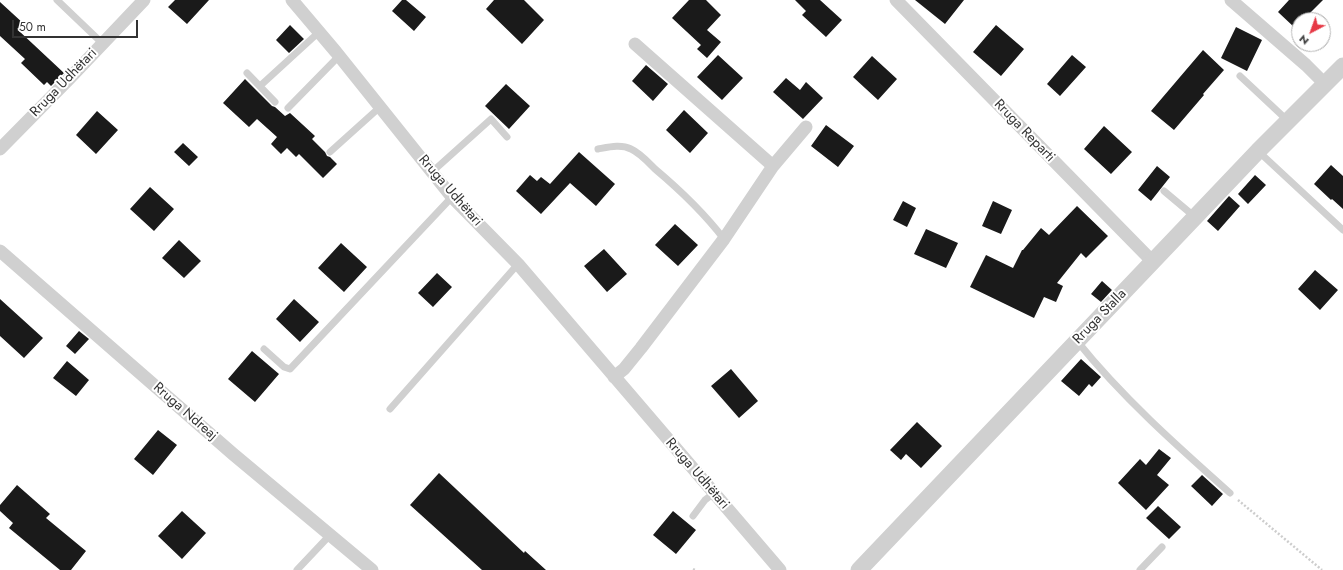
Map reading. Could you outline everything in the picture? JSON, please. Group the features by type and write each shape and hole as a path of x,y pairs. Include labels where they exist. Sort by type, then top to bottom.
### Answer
{"street":[{"name":"Rruga Udhëtari","path":"0,149 144,0"},
{"name":"Rruga Udhëtari","path":"292,0 339,56 452,198 518,264 780,570"},
{"name":"Rruga Reparti","path":"896,0 1153,262"},
{"path":"1232,0 1306,65 1325,84"},
{"path":"635,44 773,166"},
{"name":"Rruga Stalla","path":"859,570 1258,151 1343,66"},
{"path":"614,377 624,369 642,348 724,239 773,166 806,127"},
{"name":"Rruga Ndreaj","path":"0,251 233,454 372,570"}],"lane":[{"path":"57,0 102,43"},
{"path":"260,86 319,32"},
{"path":"288,108 339,56"},
{"path":"247,73 275,102"},
{"path":"1240,76 1288,121"},
{"path":"330,152 380,107"},
{"path":"432,172 491,119 507,137"},
{"path":"598,149 609,146 618,146 631,149 672,183 711,223 724,239"},
{"path":"1258,151 1343,230"},
{"path":"1164,191 1195,217"},
{"path":"264,349 284,367 290,369 452,198"},
{"path":"390,409 518,264"},
{"path":"1076,341 1098,367 1143,414 1230,493"},
{"path":"693,516 714,493"},
{"path":"298,570 330,535"},
{"path":"1140,570 1162,547"}],"path":[{"path":"1230,493 1322,570"}],"building":[{"path":"175,0 209,0 187,24 168,7"},
{"path":"402,0 406,0 426,17 414,31 392,11"},
{"path":"494,0 524,0 544,20 522,44 486,9"},
{"path":"689,0 706,0 721,15 707,30 721,42 707,58 697,49 701,45 672,18"},
{"path":"795,0 820,0 842,20 826,37 802,15 806,11"},
{"path":"915,0 964,0 945,24"},
{"path":"1289,0 1323,0 1311,12 1291,12 1291,24 1278,12"},
{"path":"0,2 24,24 18,30 64,73 51,86 47,82 44,85 21,63 25,59 0,36"},
{"path":"290,25 304,39 289,53 276,40"},
{"path":"996,25 1024,49 1001,76 973,52"},
{"path":"1236,27 1262,40 1247,71 1221,58"},
{"path":"1203,50 1224,70 1174,130 1151,111"},
{"path":"718,55 743,78 722,100 697,77"},
{"path":"1072,55 1086,67 1060,96 1047,84"},
{"path":"872,56 897,79 878,100 853,77"},
{"path":"646,65 668,84 653,101 632,81"},
{"path":"786,78 800,90 806,82 823,98 803,119 773,92"},
{"path":"245,79 272,106 285,116 290,113 315,136 312,139 327,156 337,164 323,178 299,154 296,157 287,148 281,154 271,144 277,137 257,119 249,127 223,103"},
{"path":"506,84 530,106 509,129 485,106"},
{"path":"684,110 708,133 690,153 666,130"},
{"path":"97,111 118,130 96,154 76,135"},
{"path":"826,125 854,146 838,167 811,146"},
{"path":"1104,126 1132,152 1111,174 1084,149"},
{"path":"183,143 198,157 189,166 174,152"},
{"path":"579,152 615,184 596,206 570,183 541,214 516,191 530,175 537,181 541,177 550,184"},
{"path":"1331,165 1343,176 1343,209 1314,184"},
{"path":"1157,166 1170,177 1151,201 1138,190"},
{"path":"1255,175 1266,185 1248,204 1238,194"},
{"path":"150,187 174,209 154,231 130,209"},
{"path":"1229,196 1240,206 1218,231 1207,221"},
{"path":"903,201 916,208 907,227 893,220"},
{"path":"993,201 1012,210 1001,234 982,226"},
{"path":"1077,206 1108,236 1086,258 1081,253 1057,283 1063,286 1056,302 1044,297 1034,318 970,287 986,255 1013,268 1022,250 1041,228 1049,235"},
{"path":"675,224 698,245 678,266 655,245"},
{"path":"926,229 958,243 946,268 914,254"},
{"path":"179,240 201,261 184,278 162,258"},
{"path":"341,243 367,267 344,292 318,268"},
{"path":"604,249 627,274 607,292 584,266"},
{"path":"1315,270 1338,290 1320,310 1298,289"},
{"path":"437,273 452,287 433,307 418,293"},
{"path":"1102,281 1112,290 1101,302 1091,294"},
{"path":"0,299 43,338 24,358 0,336"},
{"path":"294,299 319,322 300,342 276,319"},
{"path":"79,331 89,339 75,354 66,346"},
{"path":"252,351 279,374 255,402 228,379"},
{"path":"1081,359 1101,377 1092,387 1089,384 1079,396 1061,381"},
{"path":"67,361 89,380 76,396 53,378"},
{"path":"731,369 758,401 739,418 711,386"},
{"path":"917,422 942,446 921,468 906,454 901,460 890,450"},
{"path":"158,430 177,445 153,475 134,459"},
{"path":"1159,449 1171,458 1157,475 1169,485 1146,510 1118,483 1140,459 1146,465"},
{"path":"439,473 524,553 525,551 546,570 482,570 410,505"},
{"path":"1202,475 1223,494 1212,506 1191,486"},
{"path":"17,485 50,514 46,518 86,551 71,570 60,570 9,528 13,523 0,511 0,505"},
{"path":"1158,506 1181,527 1169,539 1146,518"},
{"path":"182,511 206,533 182,559 158,536"},
{"path":"673,511 696,530 676,554 653,535"}]}
